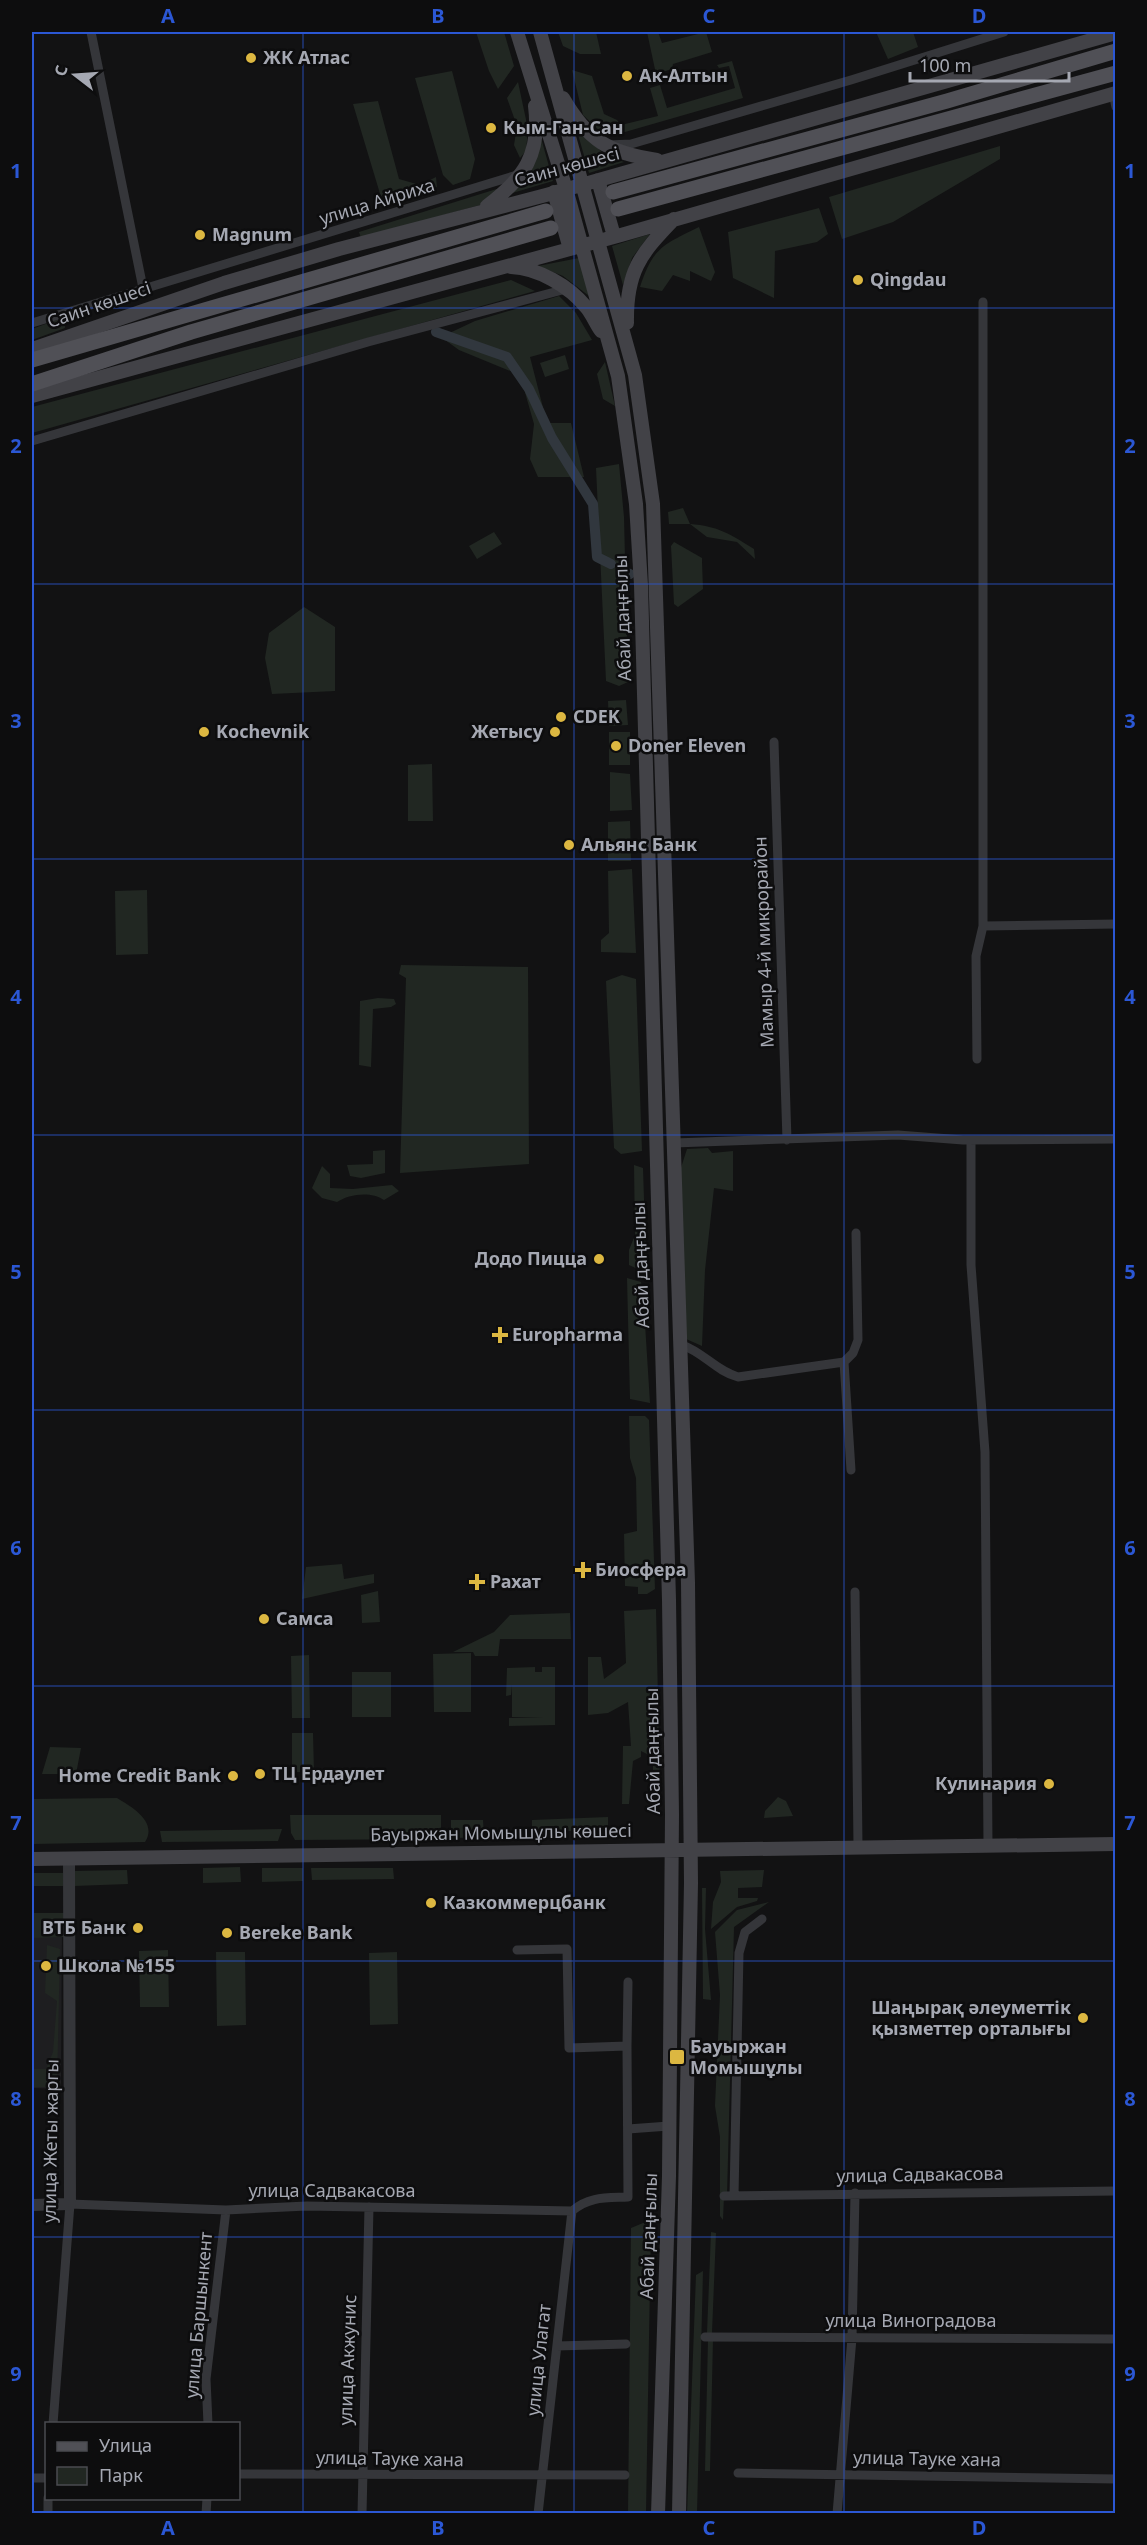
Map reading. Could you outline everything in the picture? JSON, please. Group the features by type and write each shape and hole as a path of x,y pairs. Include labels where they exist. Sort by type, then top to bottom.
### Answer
{"main road":[{"path":"517,32 530,72 560,191"},
{"name":"Абай даңғылы","path":"540,32 627,343 644,429 653,504 682,1346 691,1849 679,2514"},
{"name":"Саин көшесі","path":"32,350 224,283 483,210 560,191 1116,33"},
{"name":"Саин көшесі","path":"614,192 947,101 1116,50"},
{"path":"483,210 507,191 524,172 532,156 536,138 530,72"},
{"path":"618,209 1116,74"},
{"path":"556,85 576,117 602,145 630,156 662,161"},
{"path":"32,396 1115,98"},
{"path":"598,180 614,236"},
{"name":"Абай даңғылы","path":"560,191 576,247 610,344 627,431 641,585 669,1600 672,1849 669,2127 658,2514"},
{"name":"Саин көшесі","path":"32,360 546,211"},
{"path":"627,343 627,309 631,281 642,254 675,219"},
{"path":"32,384 191,332 551,228"},
{"path":"500,267 531,270 566,290 586,307 610,344"},
{"name":"Бауыржан Момышұлы көшесі","path":"32,1859 1116,1844"}],"street":[{"path":"91,32 143,288"},
{"path":"602,145 631,144 851,80 1004,32"},
{"name":"улица Айриха","path":"32,323 478,189 524,172"},
{"path":"219,266 224,283"},
{"path":"32,441 369,342 566,290"},
{"path":"977,1059 976,956 983,926 983,302"},
{"name":"Мамыр 4-й микрорайон","path":"774,742 787,1140"},
{"path":"983,926 1116,924"},
{"path":"675,1143 909,1135 970,1140 1116,1139"},
{"path":"970,1140 971,1265 985,1452 988,1845"},
{"path":"682,1346 695,1350 724,1373 738,1377 844,1362 853,1353 858,1340 856,1233"},
{"path":"844,1362 850,1470"},
{"path":"855,1592 858,1846"},
{"name":"улица Жеты жаргы","path":"52,2422 70,2204 69,1859"},
{"name":"улица Садвакасова","path":"762,1919 745,1932 739,1953 729,2196 1116,2191"},
{"path":"517,1950 567,1949 569,2048 627,2046"},
{"path":"628,1982 628,2129 669,2127"},
{"name":"улица Садвакасова","path":"32,2205 70,2204 226,2210 369,2207 572,2211 580,2204 595,2199 628,2197 628,2129"},
{"path":"837,2514 852,2338 855,2193"},
{"name":"улица Акжунис","path":"362,2514 369,2207"},
{"name":"улица Баршынкент","path":"207,2422 206,2379 226,2210"},
{"name":"улица Улагат","path":"538,2514 572,2211"},
{"name":"улица Виноградова","path":"705,2337 1116,2339"},
{"path":"557,2346 626,2344"},
{"name":"улица Тауке хана","path":"738,2473 1116,2479"},
{"name":"улица Тауке хана","path":"240,2474 542,2477 625,2475"}],"shaded area":[{"name":"Школа №155","path":"62,1919 61,2089 32,2088 32,1920"}],"green space":[{"path":"476,32 504,32 514,66 498,89 489,71"},
{"path":"558,32 596,32 601,54 580,54 563,46"},
{"path":"647,32 658,32 662,43 706,32 712,52 673,64 672,69 656,74"},
{"path":"876,32 913,32 918,47 888,59"},
{"path":"732,61 743,98 618,134 603,134 583,115 572,70 592,76 604,114 617,120 621,125 658,116 650,88 660,85 667,108 735,88 729,66 719,68 717,65"},
{"path":"452,71 475,159 470,179 453,185 443,175 415,78"},
{"path":"518,82 528,129 526,151 520,158 514,145 517,126 507,98"},
{"path":"378,101 399,179 420,185 436,177 437,187 384,207 353,104"},
{"path":"577,131 607,156 624,162 589,173"},
{"path":"540,134 553,181 509,194"},
{"path":"1000,146 1000,159 893,222 842,239 829,197"},
{"path":"503,187 480,205 361,238 359,232"},
{"path":"819,208 828,234 817,242 775,251 774,298 733,278 728,232"},
{"path":"699,227 715,272 711,281 690,271 690,281 673,275 662,291 640,287 655,255 668,243"},
{"path":"650,234 632,258 623,285 612,246"},
{"path":"579,258 589,296 563,276 538,266"},
{"path":"511,280 535,291 32,433 32,407"},
{"path":"559,296 576,313 592,340 530,357 547,423 571,423 584,477 538,477 530,459 534,424 520,375 459,350 441,337 475,321"},
{"path":"64,317 65,328 32,340 32,329"},
{"path":"565,355 569,369 545,377 540,363"},
{"path":"605,362 615,406 603,399 597,374"},
{"path":"619,464 624,517 628,682 619,686 606,681 596,468"},
{"path":"683,508 690,524 669,524 668,512"},
{"path":"690,524 716,529 731,535 754,549 755,559 737,542 707,537"},
{"path":"494,532 502,544 477,559 469,546"},
{"path":"674,542 702,558 703,589 678,607 674,604 671,546"},
{"path":"304,607 335,627 335,691 272,694 265,658 269,633"},
{"path":"626,700 628,725 609,726 608,701"},
{"path":"609,732 630,732 630,765 609,765"},
{"path":"432,764 433,821 408,821 408,765"},
{"path":"610,772 630,774 632,810 610,811"},
{"path":"630,821 631,861 608,861 608,822"},
{"path":"632,869 636,953 601,952 601,940 609,933 608,871"},
{"path":"147,890 148,954 116,955 115,891"},
{"path":"401,965 528,967 529,1164 400,1173 406,978 399,974"},
{"path":"622,975 636,979 642,1151 621,1154 614,1148 606,981"},
{"path":"378,998 394,999 396,1004 391,1007 373,1009 371,1067 359,1065 360,1001"},
{"path":"708,1148 712,1153 733,1151 733,1191 714,1188 705,1270 702,1346 684,1338 679,1174 687,1149"},
{"path":"385,1150 385,1173 361,1178 350,1176 347,1165 373,1164 373,1151"},
{"path":"634,1165 643,1168 646,1261 640,1270 629,1265 629,1250 635,1235"},
{"path":"322,1166 330,1174 330,1188 353,1189 392,1185 399,1191 384,1200 373,1195 354,1195 337,1202 322,1198 312,1188"},
{"path":"627,1278 641,1282 643,1292 650,1403 630,1399"},
{"path":"629,1416 645,1416 649,1420 655,1589 647,1594 638,1594 638,1587 625,1586 624,1534 637,1531 636,1478 630,1458"},
{"path":"342,1564 344,1579 374,1574 374,1583 302,1599 306,1567"},
{"path":"378,1591 380,1622 362,1623 361,1595"},
{"path":"656,1609 660,1789 653,1789 653,1757 641,1751 641,1757 633,1761 629,1804 622,1804 623,1746 631,1746 628,1702 608,1713 588,1715 588,1657 601,1657 604,1679 626,1663 624,1611"},
{"path":"570,1613 571,1639 500,1639 498,1656 475,1656 473,1652 453,1652 494,1632 510,1615"},
{"path":"471,1653 471,1712 434,1712 433,1654"},
{"path":"309,1655 310,1718 292,1718 291,1656"},
{"path":"535,1667 535,1672 542,1672 542,1667 555,1667 555,1725 509,1726 509,1718 543,1718 512,1717 512,1685 511,1695 506,1696 507,1668"},
{"path":"352,1672 391,1672 391,1717 352,1717"},
{"path":"292,1733 313,1733 314,1772 292,1772"},
{"path":"50,1747 81,1748 76,1774 42,1774"},
{"path":"778,1797 786,1801 793,1816 764,1818 765,1811"},
{"path":"117,1798 136,1811 146,1822 148,1835 145,1842 32,1844 32,1799"},
{"path":"290,1815 441,1815 441,1831 436,1839 295,1840 291,1833"},
{"path":"608,1817 608,1826 603,1830 532,1832 532,1820"},
{"path":"451,1820 483,1820 484,1837 456,1838 451,1831"},
{"path":"282,1829 278,1841 162,1842 160,1831"},
{"path":"240,1867 241,1882 203,1883 203,1868"},
{"path":"262,1868 303,1868 303,1881 262,1882"},
{"path":"311,1868 393,1868 394,1879 312,1880"},
{"path":"127,1870 128,1884 74,1886 74,1871"},
{"path":"764,1870 762,1887 738,1888 738,1898 758,1898 757,1901 737,1907 711,1929 713,1902 721,1882 720,1871"},
{"path":"32,1873 63,1873 63,1886 32,1886"},
{"path":"702,1888 706,1888 705,1929 711,2000 703,1999"},
{"path":"769,1902 734,1927 727,2196 724,2196 723,2220 720,2216 720,2137 715,2106 720,1995 715,1932 737,1910"},
{"path":"32,1913 64,1913 64,1937 32,1938"},
{"path":"47,1945 60,1949 57,2087 32,2087 32,2069 46,2069 53,2052 57,2001 45,1993"},
{"path":"168,1950 169,2007 140,2007 139,1951"},
{"path":"216,1952 245,1952 246,2025 217,2026"},
{"path":"397,1952 398,2024 370,2025 369,1953"},
{"path":"643,2223 651,2223 646,2513 628,2514 631,2228"},
{"path":"711,2232 716,2233 712,2333 707,2333"},
{"path":"703,2271 697,2513 687,2514 696,2275"},
{"path":"708,2339 713,2339 710,2471 705,2471"}],"waterway":[{"path":"436,332 507,357 529,389 552,438 593,504 597,557 611,564"},
{"path":"621,570 630,574"}],"place":[{"name":"ЖК Атлас","path":"251,58"},
{"name":"Ак-Алтын","path":"627,76"},
{"name":"Кым-Ган-Сан","path":"491,128"},
{"name":"Magnum","path":"200,235"},
{"name":"Qingdau","path":"858,280"},
{"name":"CDEK","path":"561,717"},
{"name":"Kochevnik","path":"204,732"},
{"name":"Жетысу","path":"555,732"},
{"name":"Doner Eleven","path":"616,746"},
{"name":"Альянс Банк","path":"569,845"},
{"name":"Додо Пицца","path":"599,1259"},
{"name":"Europharma","path":"500,1335"},
{"name":"Биосфера","path":"583,1570"},
{"name":"Рахат","path":"477,1582"},
{"name":"Самса","path":"264,1619"},
{"name":"ТЦ Ердаулет","path":"260,1774"},
{"name":"Home Credit Bank","path":"233,1776"},
{"name":"Кулинария","path":"1049,1784"},
{"name":"Казкоммерцбанк","path":"431,1903"},
{"name":"ВТБ Банк","path":"138,1928"},
{"name":"Bereke Bank","path":"227,1933"},
{"name":"Школа №155","path":"46,1966"},
{"name":"Шаңырақ әлеуметтік қызметтер орталығы","path":"1083,2018"},
{"name":"Бауыржан Момышұлы","path":"677,2057"}]}
